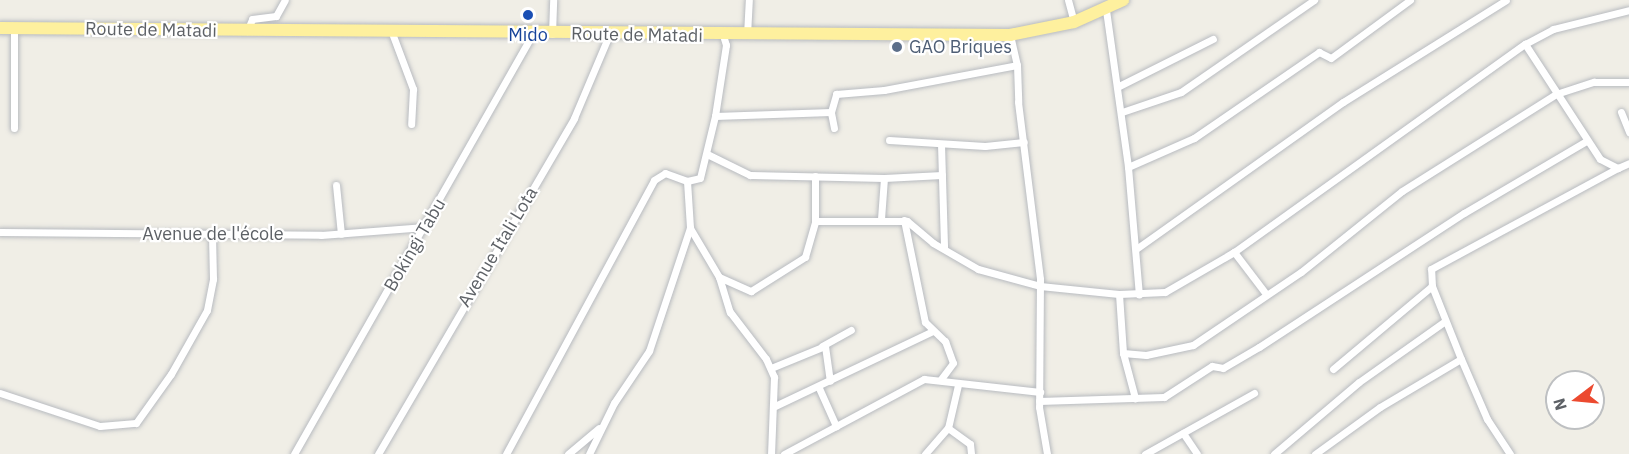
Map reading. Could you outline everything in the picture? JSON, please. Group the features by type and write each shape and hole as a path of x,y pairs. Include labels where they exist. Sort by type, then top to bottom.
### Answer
{"highway":[{"name":"Route de Matadi","path":"0,28 533,34 1010,35 1074,22 1106,10 1123,0"}],"street":[{"path":"247,31 252,19 276,16 285,0"},
{"path":"552,34 553,0"},
{"path":"747,35 750,0"},
{"path":"1068,0 1074,22"},
{"path":"1122,112 1181,92 1314,0"},
{"path":"1128,168 1194,138 1317,54 1331,58 1410,0"},
{"path":"1136,249 1343,102 1506,0"},
{"path":"1106,10 1119,86 1139,295"},
{"path":"815,221 904,220 944,248 992,275 1040,286 1139,295 1180,286 1234,252 1525,44 1553,29 1629,10"},
{"path":"14,28 14,128"},
{"path":"392,33 413,89 411,124"},
{"name":"Bokingi Tabu","path":"294,454 533,34"},
{"name":"Avenue Itali Lota","path":"378,454 574,118 609,34"},
{"path":"687,181 700,178 707,154 716,116 726,45 723,35"},
{"path":"1010,35 1017,65 1040,286 1039,401 1047,454"},
{"path":"1119,86 1213,39"},
{"path":"1525,44 1586,141 1603,162 1618,168"},
{"path":"834,128 831,112 836,94 884,90 1017,65"},
{"path":"1123,353 1146,355 1193,345 1313,264 1402,191 1556,94 1587,83 1629,82"},
{"path":"716,116 831,112"},
{"path":"1621,112 1629,132"},
{"path":"889,140 941,144 1024,142"},
{"path":"1039,401 1164,397 1212,366 1226,367 1464,213 1586,141"},
{"path":"941,144 944,248"},
{"path":"707,154 750,175 884,178 942,176"},
{"path":"1510,454 1487,419 1444,321 1432,286 1431,270 1629,163"},
{"path":"506,454 641,198 662,174 681,175 687,181 690,228 649,351 601,426 589,454"},
{"path":"719,277 756,290 805,257 815,221 815,176"},
{"path":"881,219 884,178"},
{"path":"336,185 341,234"},
{"path":"904,220 925,322 945,341 953,363 940,380"},
{"name":"Avenue de l'école","path":"0,232 212,236 341,234 425,227"},
{"path":"690,228 719,277 730,312 771,368 775,405 771,454"},
{"path":"403,230 414,245"},
{"path":"0,393 100,426 136,423 171,375 207,310 213,279 212,236"},
{"path":"1234,252 1266,294"},
{"path":"1333,369 1432,286"},
{"path":"1119,294 1123,353 1135,398"},
{"path":"1274,454 1359,382 1444,321"},
{"path":"771,368 822,346 851,330"},
{"path":"775,405 819,388 933,331"},
{"path":"822,346 829,355 830,381"},
{"path":"1315,454 1380,408 1461,359"},
{"path":"784,454 924,379 958,385 1040,392"},
{"path":"925,454 948,428 958,385"},
{"path":"819,388 836,426"},
{"path":"1145,454 1254,393"},
{"path":"568,454 601,426"},
{"path":"948,428 970,444 970,454"},
{"path":"1183,433 1197,454"}],"place":[{"name":"Mido","path":"528,15"},
{"name":"GAO Briques","path":"897,47"}]}
